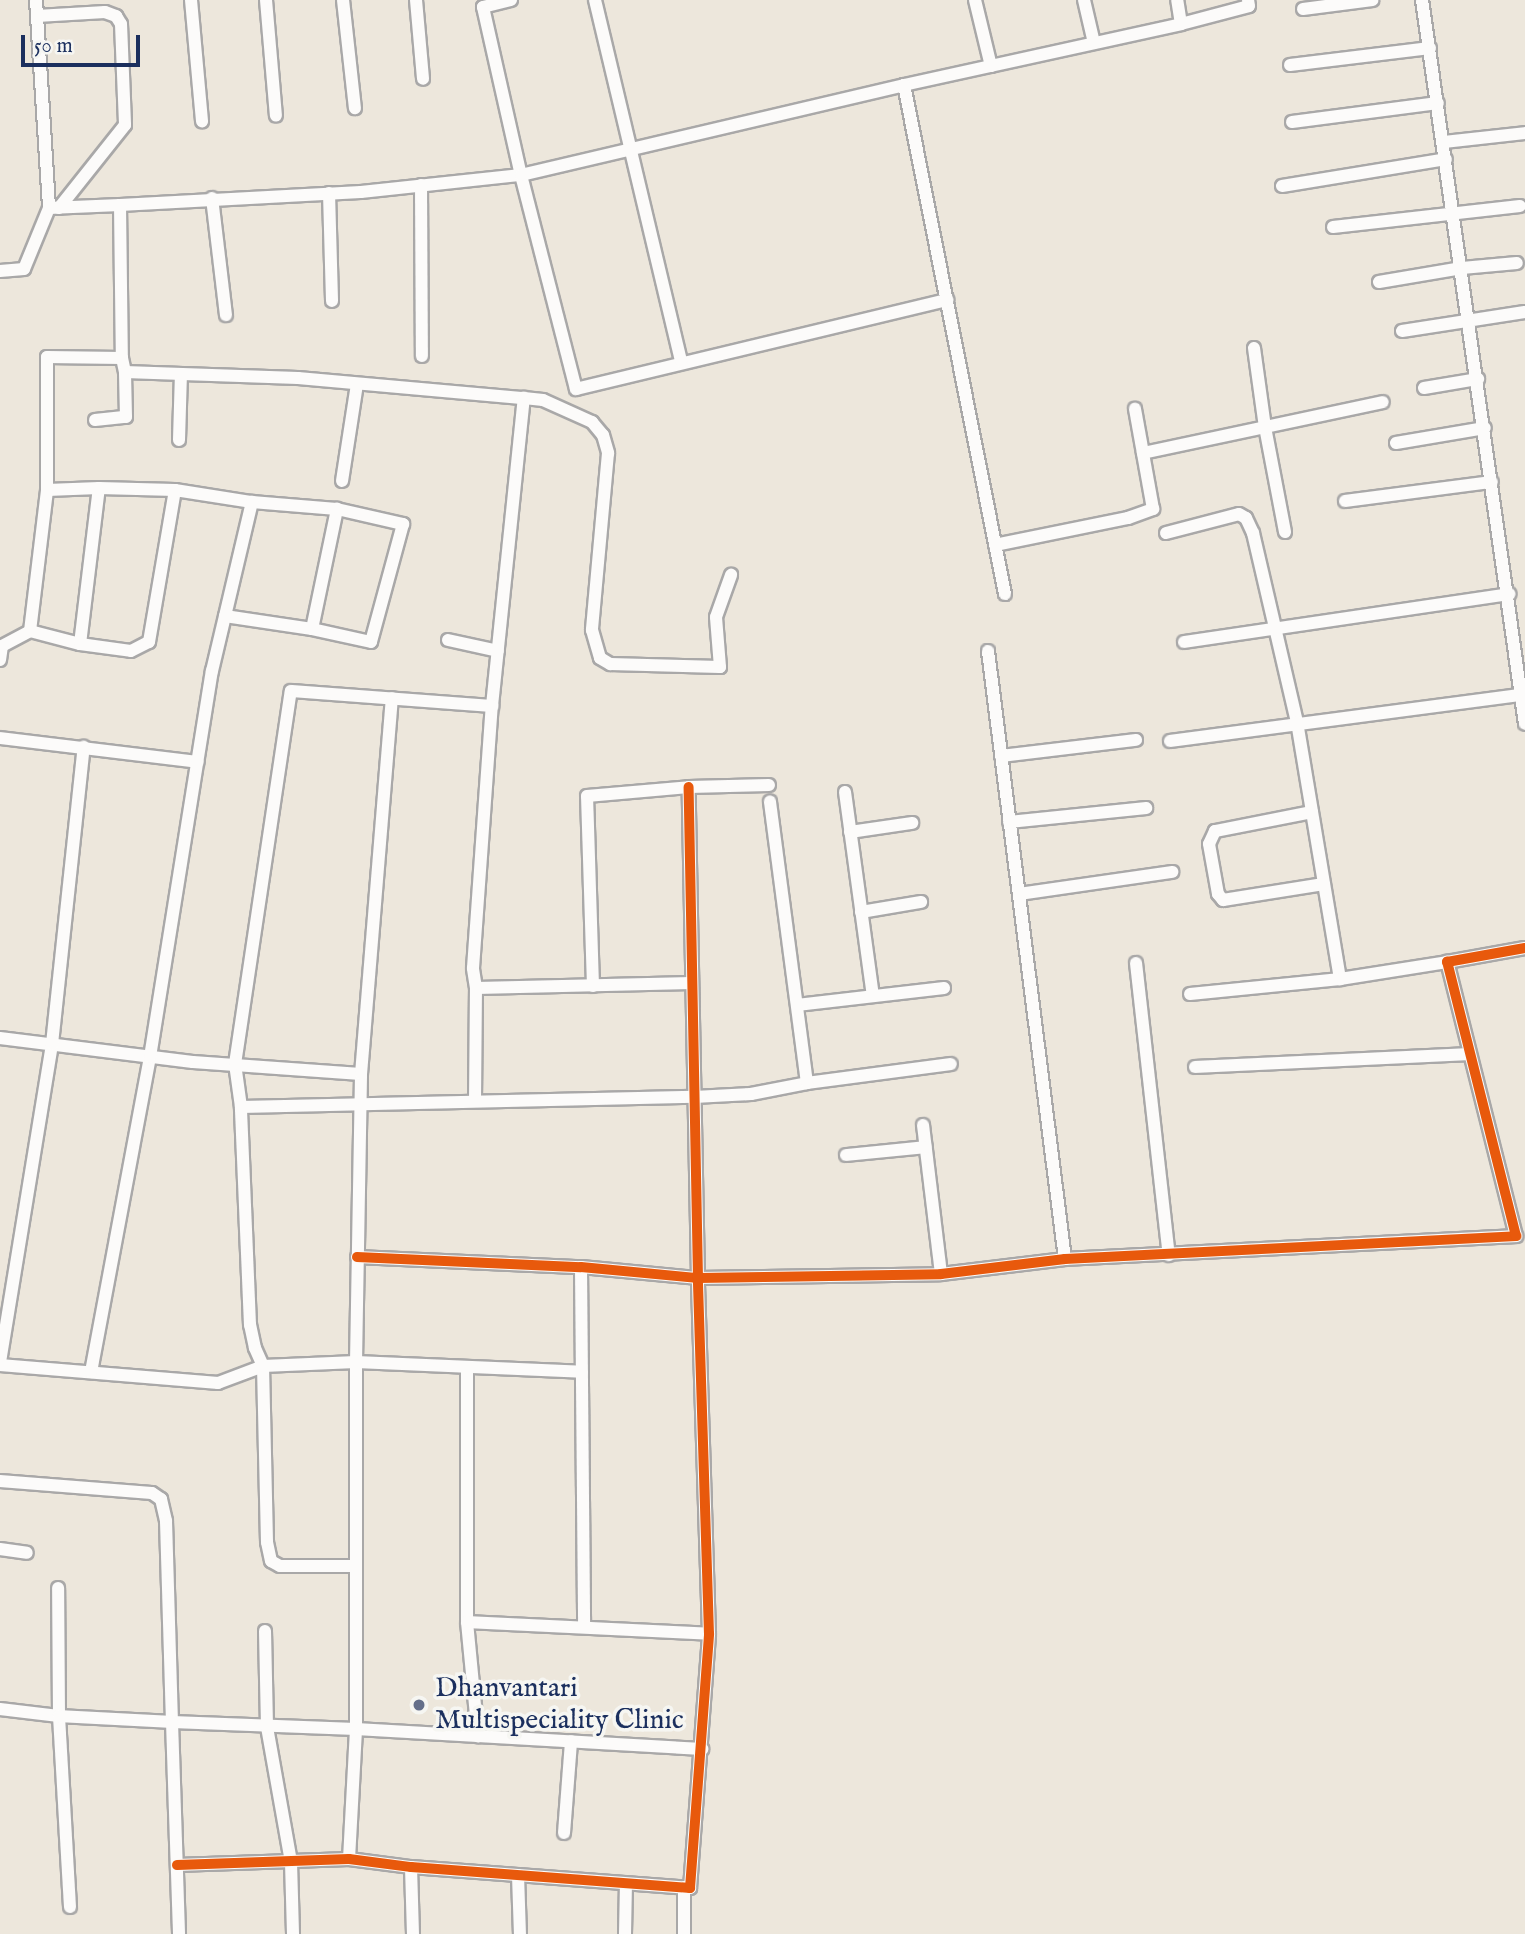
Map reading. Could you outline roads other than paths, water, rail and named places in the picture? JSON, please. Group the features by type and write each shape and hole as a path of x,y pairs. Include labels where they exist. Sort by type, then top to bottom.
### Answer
{"street":[{"path":"36,0 54,208"},
{"path":"191,0 202,122"},
{"path":"266,0 276,116"},
{"path":"343,0 355,108"},
{"path":"416,0 423,79"},
{"path":"512,0 482,3 521,175 576,389 947,300"},
{"path":"595,0 681,362"},
{"path":"975,0 991,66"},
{"path":"1084,0 1094,43"},
{"path":"1177,0 1181,24"},
{"path":"54,208 329,193 521,175 904,85 1181,24 1249,6 1248,0"},
{"path":"1303,9 1372,0"},
{"path":"1422,0 1524,694 1525,724"},
{"path":"0,271 24,269 54,208 125,125 121,24 116,16 105,12 37,16"},
{"path":"1290,65 1430,48"},
{"path":"904,85 1005,594"},
{"path":"1292,122 1438,103"},
{"path":"1444,142 1525,133"},
{"path":"1282,186 1446,159"},
{"path":"421,186 422,356"},
{"path":"329,193 332,301"},
{"path":"212,198 226,315"},
{"path":"95,420 125,417 120,205"},
{"path":"1333,227 1520,206"},
{"path":"1379,282 1462,268 1517,263"},
{"path":"1402,331 1525,312"},
{"path":"1254,348 1265,427 1285,532"},
{"path":"30,631 47,490 47,357 122,358"},
{"path":"125,372 357,384 543,400 592,422 603,435 608,453 592,630 600,658 610,664 720,667 716,617 732,575"},
{"path":"178,440 181,374"},
{"path":"1424,388 1478,379"},
{"path":"342,481 357,384"},
{"path":"475,1101 476,988 473,968 492,706 524,398"},
{"path":"1143,453 1384,402"},
{"path":"995,545 1128,518 1153,509 1135,409"},
{"path":"1396,443 1485,428"},
{"path":"1345,501 1493,482"},
{"path":"80,644 99,488"},
{"path":"47,490 175,490 252,502 337,509 402,524 371,642 312,629 225,616"},
{"path":"0,660 2,646 30,631 80,644 131,651 149,642 175,490"},
{"path":"90,1372 150,1057 212,671 252,502"},
{"path":"312,629 337,509"},
{"path":"1166,533 1230,515 1246,517 1253,533 1297,722 1340,979"},
{"path":"1184,642 1276,626 1509,594"},
{"path":"448,640 498,651"},
{"path":"988,651 1065,1259"},
{"path":"355,1566 280,1566 271,1561 267,1542 263,1366 254,1348 250,1325 242,1107 235,1064 291,691 492,706"},
{"path":"1170,741 1297,722 1524,694"},
{"path":"349,1859 355,1729 356,1362 361,1074 392,698"},
{"path":"0,738 198,762"},
{"path":"1001,756 1136,740"},
{"path":"85,747 51,1044 0,1363 218,1383 263,1366 356,1362 582,1372"},
{"path":"593,986 587,796 689,787 769,786"},
{"path":"177,1865 349,1859 411,1867 690,1888 709,1634 698,1278 689,787"},
{"path":"845,792 873,996"},
{"path":"770,801 807,1083"},
{"path":"1009,822 1146,808"},
{"path":"1312,812 1215,831 1209,840 1211,857 1218,894 1223,900 1324,884"},
{"path":"850,832 912,823"},
{"path":"1019,894 1172,872"},
{"path":"861,912 921,902"},
{"path":"1190,994 1340,979 1525,948"},
{"path":"357,1257 581,1268 698,1278 941,1273 1065,1259 1520,1235 1447,962"},
{"path":"1136,963 1169,1255"},
{"path":"476,988 692,983"},
{"path":"797,1004 944,988"},
{"path":"0,1038 150,1057 361,1074"},
{"path":"1195,1066 1470,1054"},
{"path":"242,1107 751,1094 807,1083 951,1064"},
{"path":"923,1125 941,1273"},
{"path":"846,1155 926,1147"},
{"path":"581,1268 584,1627"},
{"path":"467,1368 467,1622 478,1736"},
{"path":"0,1481 152,1493 161,1499 165,1508 179,1934"},
{"path":"0,1549 27,1553"},
{"path":"58,1588 59,1716 69,1907"},
{"path":"467,1622 709,1634"},
{"path":"265,1631 267,1727 291,1863 293,1934"},
{"path":"0,1709 59,1716 355,1729 702,1749"},
{"path":"564,1833 571,1741"},
{"path":"411,1867 413,1934"},
{"path":"518,1875 520,1934"},
{"path":"625,1934 626,1884"},
{"path":"684,1888 684,1934"}],"place":[{"name":"Dhanvantari Multispeciality Clinic","path":"419,1705"}]}
